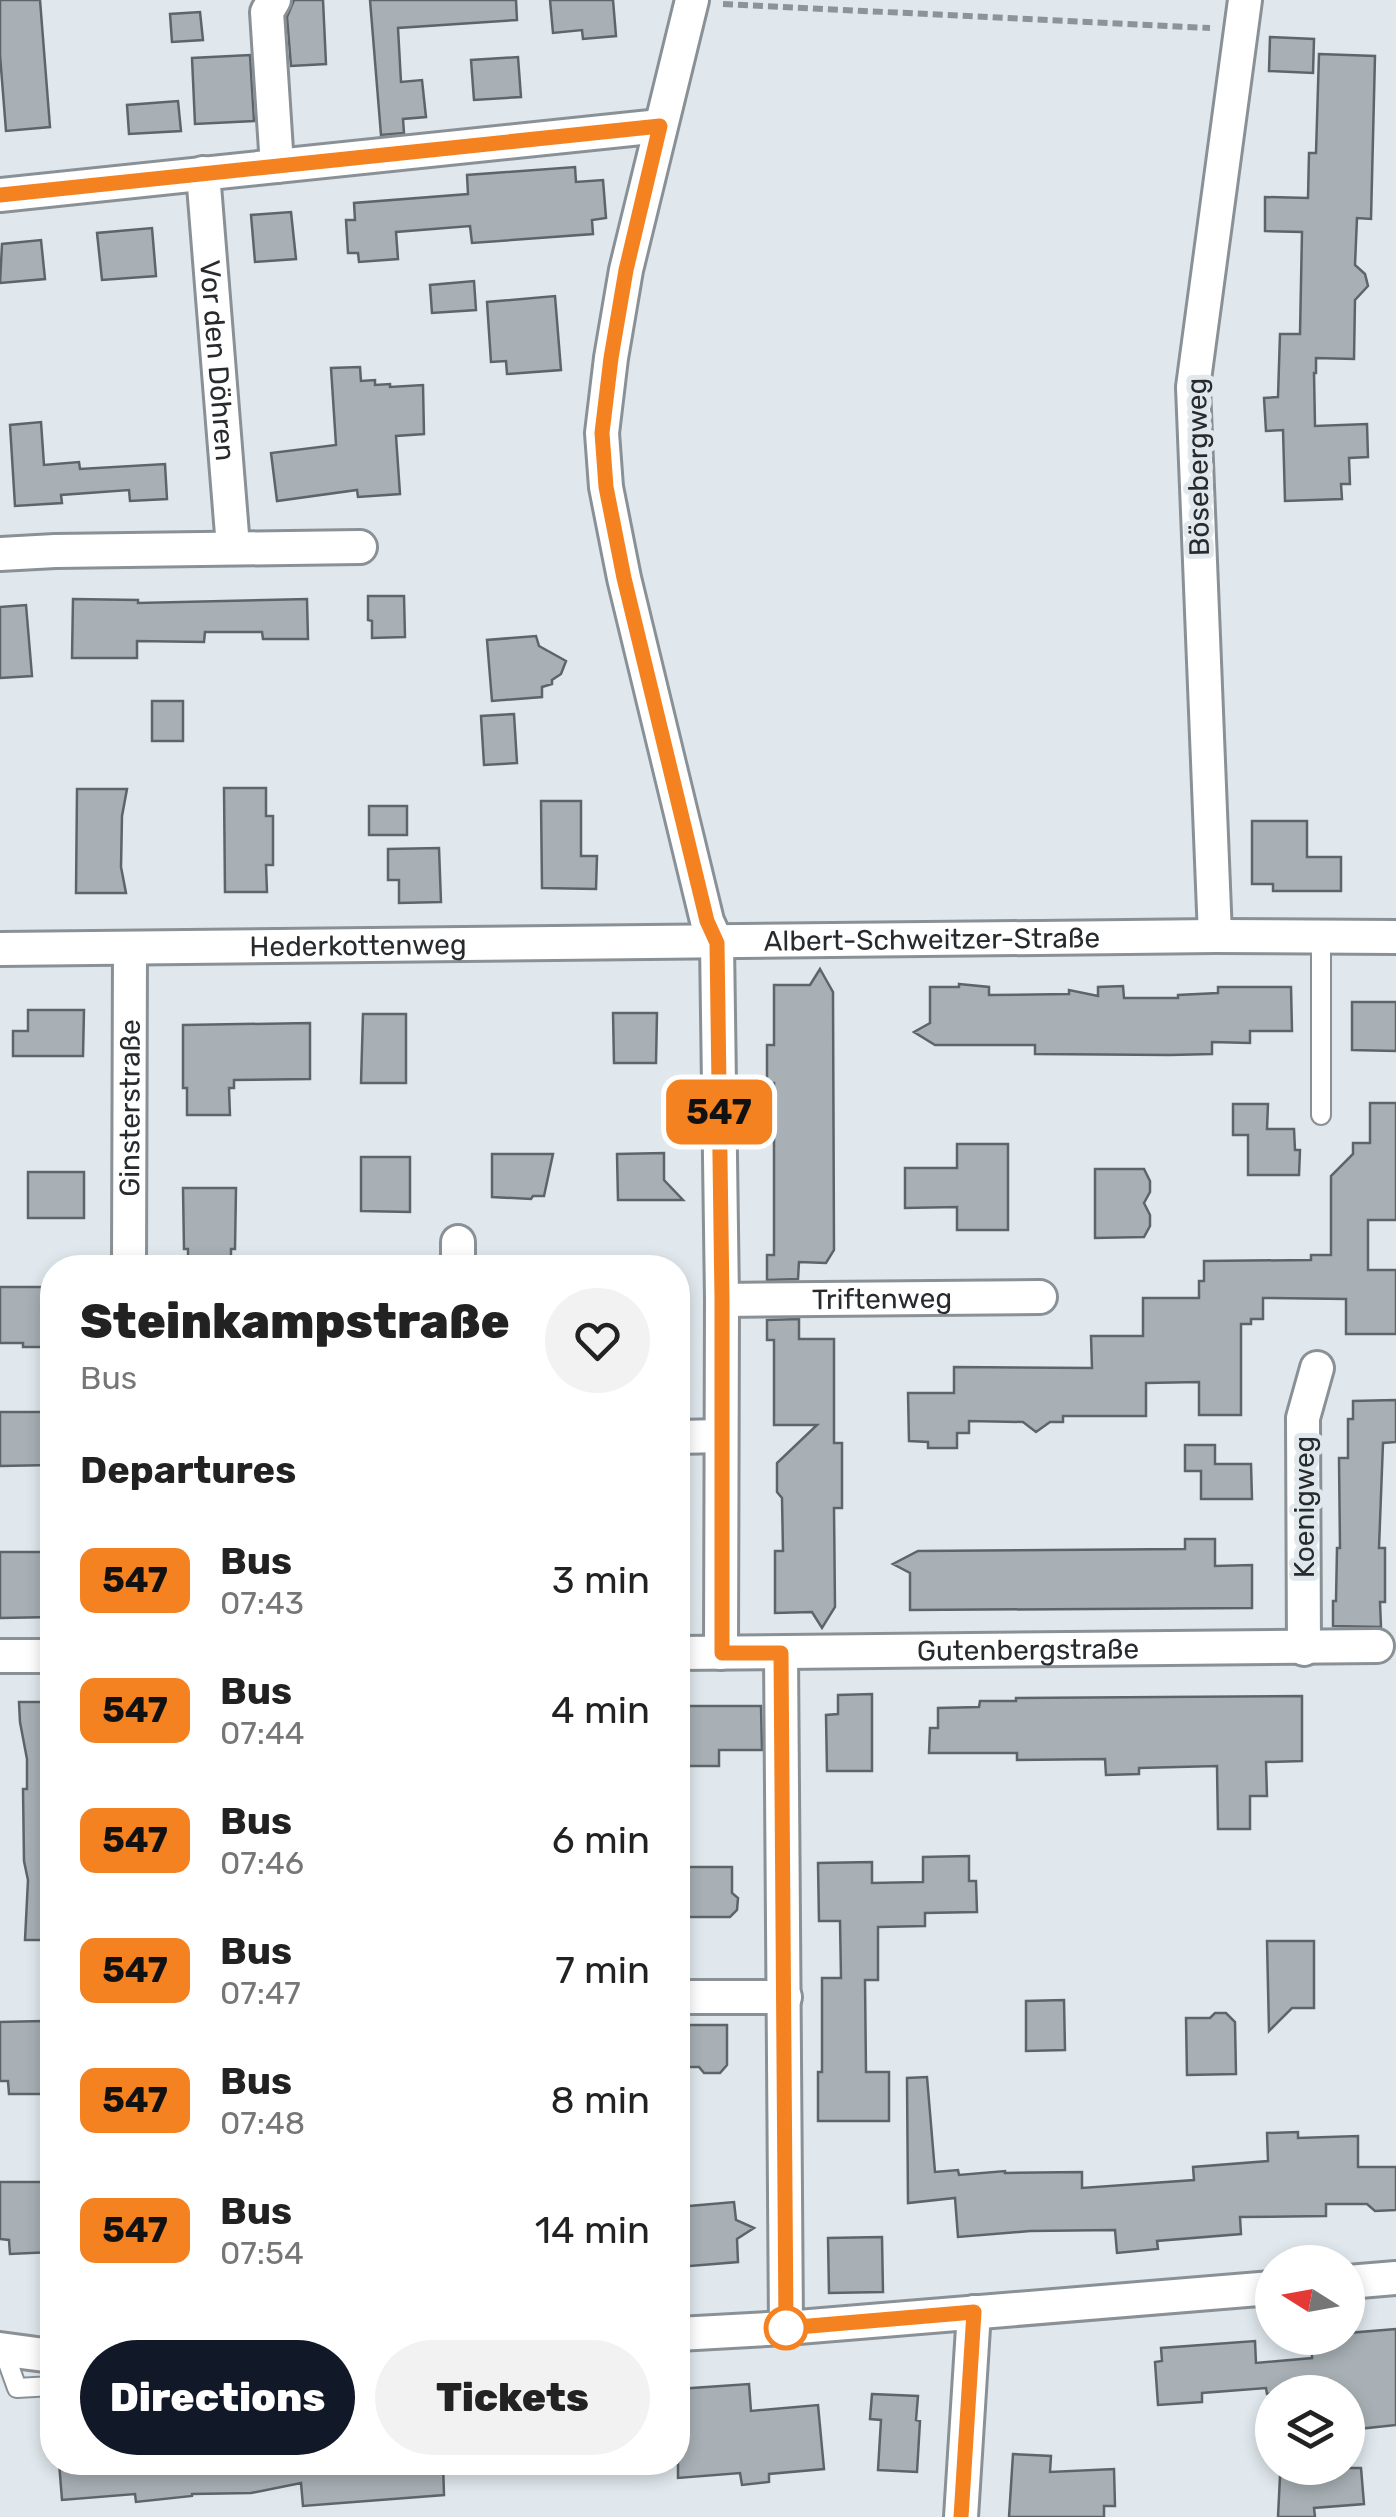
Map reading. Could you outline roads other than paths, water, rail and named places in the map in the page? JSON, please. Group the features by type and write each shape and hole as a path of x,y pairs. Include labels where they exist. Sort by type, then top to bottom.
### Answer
{"street":[{"path":"274,0 267,12 278,166"},
{"path":"692,1 626,270 602,433 606,487 624,578 707,921 717,943 722,1653"},
{"name":"Bösebergweg","path":"1215,936 1193,387 1243,15"},
{"path":"0,195 660,126"},
{"name":"Vor den Döhren","path":"204,173 233,547"},
{"path":"0,554 360,547"},
{"name":"Albert-Schweitzer-Straße","path":"717,943 1396,937"},
{"name":"Hederkottenweg","path":"0,950 717,943"},
{"name":"Ginsterstraße","path":"129,1255 130,949"},
{"name":"Triftenweg","path":"722,1300 1040,1297"},
{"name":"Koenigweg","path":"1304,1648 1303,1418 1317,1368"},
{"path":"690,1436 722,1436"},
{"name":"Gutenbergstraße","path":"690,1653 1378,1646"},
{"path":"781,1653 786,2328"},
{"path":"0,1656 40,1656"},
{"path":"690,1997 785,1997"},
{"path":"1365,2281 1396,2278"},
{"path":"690,2333 1255,2289"},
{"path":"962,2517 974,2312"},
{"path":"2,2349 40,2354"}],"lane":[{"path":"1321,936 1321,1115"},
{"path":"2,2349 17,2388 40,2387"}]}
